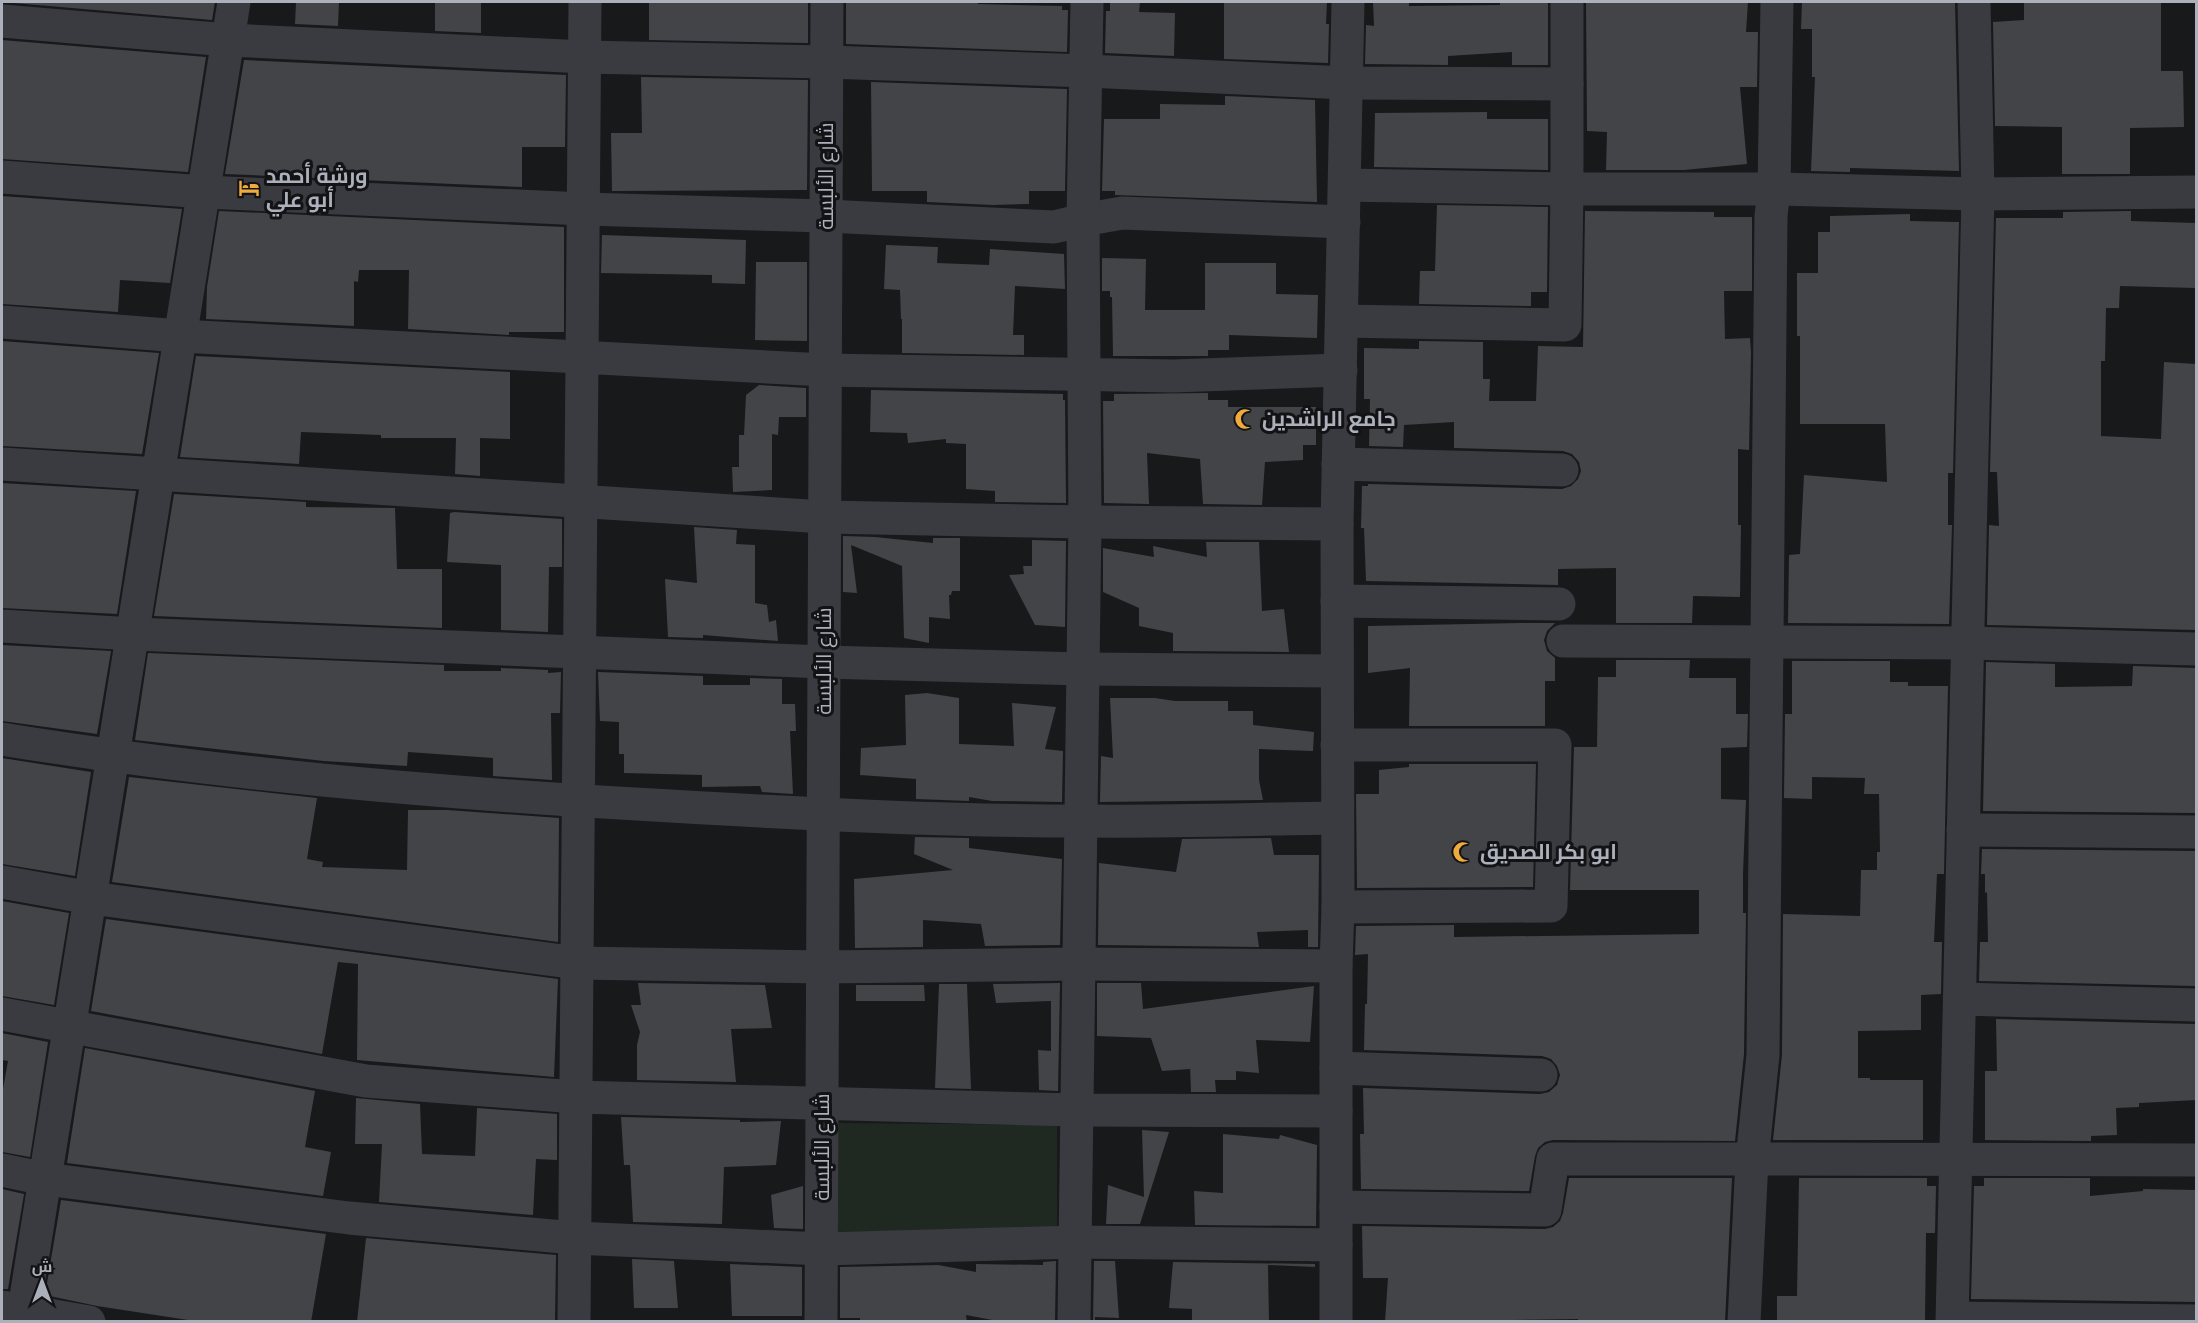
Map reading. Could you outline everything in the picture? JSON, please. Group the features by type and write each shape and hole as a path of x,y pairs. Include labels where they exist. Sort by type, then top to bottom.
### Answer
{"street":[{"path":"89,1322 16,1313 45,1179 234,2"},
{"path":"574,1322 585,2"},
{"name":"شارع الألبسة","path":"821,1322 827,2"},
{"path":"1074,1322 1085,522 1083,220 1087,2"},
{"path":"1336,1322 1337,524 1348,2"},
{"path":"1342,321 1565,325 1568,189 1567,2"},
{"path":"1744,1322 1752,1160 1764,1055 1771,216 1774,189 1777,2"},
{"path":"1974,2 1978,194 1953,1320 2196,1321"},
{"path":"2,21 228,40 585,57 826,62 1346,83 1567,84"},
{"path":"2,177 204,192 1054,227 1122,213 1344,222"},
{"path":"1345,185 1568,189 1774,189 1978,194 2196,192"},
{"path":"2,322 180,336 825,370 1173,376 1341,370"},
{"path":"2,464 824,517 1337,524"},
{"path":"1338,464 1562,470"},
{"path":"1337,601 1559,604"},
{"path":"2,626 133,634 824,662 1083,669 1337,671"},
{"path":"1563,641 1967,643 2196,649"},
{"path":"2,739 113,757 364,786 579,801 823,815 1081,821 1337,818"},
{"path":"1337,745 1555,745 1551,906 1338,907"},
{"path":"1963,830 2196,832"},
{"path":"2,882 91,898 578,963 822,967 1078,964 1336,966"},
{"path":"1960,999 2196,1005"},
{"path":"2,1014 366,1081 576,1097 1076,1110 1336,1111"},
{"path":"1336,1068 1541,1075"},
{"path":"1336,1207 1545,1210 1553,1159 2196,1160"},
{"path":"2,1170 45,1179 349,1218 575,1238 822,1249 1075,1242 1336,1245"}],"shaded area":[{"path":"837,1123 1057,1125 1057,1230 832,1232"}],"building":[{"path":"2,2 215,2 212,20"},
{"path":"296,2 339,2 338,26 295,24"},
{"path":"435,2 481,2 481,33 435,31"},
{"path":"649,2 808,2 808,43 649,40"},
{"path":"846,2 978,2 978,4 1062,6 1062,10 1068,10 1067,52 846,44"},
{"path":"1110,2 1140,2 1139,12 1175,13 1174,56 1105,53 1106,11 1110,11"},
{"path":"1224,2 1327,2 1328,63 1224,59"},
{"path":"1373,2 1409,2 1409,6 1548,2 1548,65 1512,65 1512,52 1448,56 1448,65 1365,64 1366,25 1374,26"},
{"path":"1586,2 1748,2 1746,32 1758,32 1757,87 1740,87 1747,164 1684,170 1606,170 1607,132 1587,131"},
{"path":"1802,2 1955,2 1959,171 1850,168 1850,172 1811,171 1815,77 1812,77 1812,29 1801,29"},
{"path":"2024,2 2161,2 2161,71 2183,71 2184,127 2130,128 2130,174 2062,174 2062,127 1995,126 1993,22 2024,20"},
{"path":"2,40 206,57 188,172 2,159"},
{"path":"244,60 566,75 565,147 522,147 522,187 225,174"},
{"path":"641,77 808,80 807,190 612,191 611,133 642,133"},
{"path":"871,82 1067,89 1065,191 1029,191 1029,204 993,205 927,202 927,191 872,191"},
{"path":"1225,96 1315,100 1317,202 1115,195 1115,191 1102,191 1104,119 1160,119 1160,104 1225,105"},
{"path":"1487,112 1487,119 1548,119 1548,170 1374,167 1375,113"},
{"path":"2,196 182,209 170,283 120,280 118,312 2,304"},
{"path":"1437,205 1548,207 1547,292 1531,292 1531,306 1419,304 1420,271 1435,271"},
{"path":"219,211 564,227 564,332 509,332 509,335 408,329 409,270 359,270 358,282 354,281 354,326 206,319 207,287"},
{"path":"1585,211 1714,212 1714,217 1752,217 1752,291 1724,291 1725,339 1750,338 1751,352 1749,450 1738,449 1738,525 1741,525 1740,597 1693,596 1692,623 1616,623 1616,568 1558,569 1558,585 1366,581 1364,528 1361,528 1362,486 1368,486 1368,484 1562,489 1571,486 1578,479 1581,471 1579,462 1572,454 1563,451 1454,448 1454,422 1404,425 1403,447 1369,446 1370,399 1364,399 1364,348 1419,349 1419,341 1483,342 1483,379 1490,379 1489,401 1536,401 1538,346 1583,347"},
{"path":"2131,211 2131,221 2196,223 2196,288 2120,286 2119,308 2106,308 2105,361 2101,361 2101,436 2161,439 2164,362 2196,364 2196,630 1987,625 1989,525 1999,526 1997,472 1990,472 1996,218 2063,218 2063,212"},
{"path":"1910,214 1910,221 1959,222 1953,473 1948,473 1948,525 1952,525 1949,624 1788,623 1789,555 1800,554 1804,475 1887,482 1885,424 1800,424 1797,273 1818,273 1818,232 1830,232 1830,216"},
{"path":"602,235 746,240 745,284 712,283 712,275 601,273"},
{"path":"886,245 938,247 937,263 989,265 990,249 1064,254 1065,289 1015,286 1013,335 1024,335 1024,355 902,353 900,290 884,289"},
{"path":"1102,258 1146,259 1145,310 1205,310 1205,263 1276,263 1276,294 1318,295 1317,338 1229,335 1229,350 1208,350 1208,356 1113,356 1112,297 1110,297 1110,291 1102,291"},
{"path":"756,262 807,262 807,341 755,340"},
{"path":"2,341 159,353 142,454 2,446"},
{"path":"196,356 510,372 510,439 480,438 480,476 455,474 456,438 381,438 381,435 301,432 299,464 180,457"},
{"path":"759,385 806,388 806,417 779,417 778,435 772,434 772,490 733,492 732,467 739,467 739,435 744,435 746,395"},
{"path":"871,390 1063,394 1063,400 1065,400 1066,503 995,502 995,491 966,489 966,444 946,443 946,439 908,443 907,433 870,432"},
{"path":"1208,393 1208,400 1228,400 1228,407 1316,407 1316,445 1303,445 1303,460 1265,462 1262,505 1203,504 1200,459 1147,453 1149,504 1104,503 1103,401 1114,401 1114,394"},
{"path":"2,483 136,491 117,614 2,608"},
{"path":"174,494 306,502 306,507 395,508 397,569 442,569 442,628 154,616"},
{"path":"450,513 562,519 562,567 549,567 548,632 501,630 501,565 447,562"},
{"path":"694,527 737,530 736,544 755,545 755,603 767,605 769,622 776,620 778,641 703,635 703,638 668,637 665,579 697,583"},
{"path":"843,536 933,543 933,538 960,538 960,591 952,591 949,595 950,619 929,617 929,643 904,638 902,566 851,545 857,593 843,592"},
{"path":"1032,540 1066,541 1065,627 1035,625 1009,575 1024,574 1023,566 1032,566"},
{"path":"1206,542 1259,542 1262,611 1284,609 1289,652 1173,651 1173,633 1139,626 1139,608 1103,592 1103,548 1154,557 1153,546 1207,557"},
{"path":"1555,623 1547,631 1544,640 1547,651 1555,658 1555,681 1545,681 1545,726 1409,726 1410,668 1368,673 1368,626"},
{"path":"2,645 111,651 97,734 2,721"},
{"path":"148,653 444,665 444,671 501,671 501,668 548,670 548,673 561,672 560,713 551,713 552,780 493,776 493,758 408,752 407,766 324,761 135,740"},
{"path":"1616,660 1690,660 1689,678 1736,678 1736,714 1748,714 1747,747 1721,748 1721,799 1746,800 1743,873 1743,913 1746,913 1744,1054 1735,1141 1553,1140 1545,1142 1538,1148 1529,1191 1361,1189 1360,1134 1364,1134 1363,1088 1540,1094 1549,1092 1557,1085 1560,1075 1551,1059 1542,1056 1364,1050 1368,954 1355,955 1356,926 1454,925 1454,937 1699,934 1699,890 1570,890 1574,747 1597,747 1598,677 1616,677"},
{"path":"1792,661 1890,661 1890,682 1908,682 1908,686 1948,686 1944,874 1937,874 1934,942 1942,942 1941,994 1921,995 1921,1030 1858,1031 1858,1078 1923,1080 1923,1140 1773,1140 1782,1055 1783,914 1860,916 1861,870 1877,870 1877,852 1880,852 1879,794 1864,794 1865,778 1812,777 1812,799 1784,798 1785,714 1792,714"},
{"path":"1986,662 2055,664 2055,687 2132,686 2133,666 2196,668 2196,813 1983,811"},
{"path":"598,672 703,676 703,685 750,685 750,678 782,679 782,704 795,704 796,731 790,731 793,794 762,792 760,786 702,787 702,775 624,773 624,754 619,754 619,722 600,721"},
{"path":"927,693 959,698 959,744 1014,746 1012,703 1056,707 1045,749 1063,751 1062,802 992,801 969,797 969,801 916,799 916,779 860,775 861,748 906,745 905,695"},
{"path":"1110,698 1228,701 1228,711 1253,711 1253,725 1314,732 1313,751 1259,749 1259,780 1263,800 1100,802 1101,756 1113,758"},
{"path":"2,758 91,772 75,876 2,864"},
{"path":"1409,764 1536,764 1533,887 1357,888 1356,794 1379,794 1379,770 1409,767"},
{"path":"129,777 317,798 307,859 323,862 322,867 407,870 408,810 447,810 559,818 558,942 112,882"},
{"path":"915,837 969,838 969,848 1062,859 1060,945 985,946 981,924 923,920 923,947 855,948 854,879 953,870 914,854"},
{"path":"1271,838 1274,855 1319,855 1318,947 1308,947 1308,930 1257,932 1259,947 1098,945 1099,863 1176,872 1182,839"},
{"path":"1982,849 2196,851 2196,986 1979,981 1980,942 1988,942 1987,892 1985,893 1985,874 1981,874"},
{"path":"2,901 69,913 54,1005 2,996"},
{"path":"106,919 558,979 554,1077 357,1060 358,964 338,962 322,1054 91,1011"},
{"path":"638,983 765,985 772,1028 731,1029 736,1082 637,1080 637,1045 640,1032 631,1005 641,1005"},
{"path":"1060,983 1058,1091 1039,1090 1038,1050 1051,1051 1051,1001 996,1003 993,984"},
{"path":"1097,983 1141,983 1143,1009 1314,986 1310,1042 1256,1040 1259,1073 1236,1071 1236,1080 1215,1080 1216,1092 1191,1092 1190,1066 1190,1069 1162,1071 1151,1038 1097,1036"},
{"path":"939,984 967,984 971,1089 935,1088"},
{"path":"856,985 924,985 925,1001 856,1001"},
{"path":"1996,1019 2196,1024 2196,1100 2139,1103 2139,1107 2116,1108 2117,1135 2091,1136 2091,1141 1985,1140 1985,1071 1997,1071"},
{"path":"2,1033 48,1042 30,1157 2,1152 2,1094 8,1061 2,1060"},
{"path":"85,1048 315,1091 305,1147 331,1152 323,1196 67,1163"},
{"path":"356,1098 420,1104 422,1154 475,1156 477,1108 557,1114 557,1160 536,1159 533,1215 379,1202 382,1144 355,1144"},
{"path":"621,1117 740,1120 740,1122 781,1121 776,1165 724,1167 722,1224 633,1222 630,1165 624,1165"},
{"path":"1142,1130 1169,1132 1140,1224 1106,1224 1108,1185 1144,1197"},
{"path":"1223,1134 1279,1139 1280,1135 1317,1145 1316,1226 1195,1225 1194,1191 1223,1193"},
{"path":"1569,1178 1732,1178 1725,1322 1578,1322 1578,1319 1385,1322 1388,1278 1363,1278 1362,1226 1545,1229 1553,1227 1560,1221"},
{"path":"1799,1178 1927,1178 1927,1186 1936,1186 1935,1233 1926,1233 1925,1322 1777,1322 1777,1296 1797,1296"},
{"path":"1984,1178 2090,1178 2090,1196 2143,1191 2143,1189 2196,1190 2196,1302 1971,1299 1974,1186 1984,1186"},
{"path":"803,1186 803,1229 774,1228 771,1195"},
{"path":"2,1189 24,1194 8,1289 2,1289"},
{"path":"61,1200 326,1234 311,1322 201,1322 97,1306 45,1295"},
{"path":"366,1238 556,1255 555,1322 357,1322"},
{"path":"632,1259 674,1261 678,1308 634,1308"},
{"path":"1056,1261 1055,1322 1003,1322 966,1315 967,1322 860,1322 860,1318 840,1318 840,1267 938,1265 976,1272 976,1264 1043,1265 1043,1262"},
{"path":"1094,1261 1115,1261 1119,1318 1095,1317 1095,1322 1093,1322"},
{"path":"1173,1262 1315,1264 1315,1267 1268,1265 1269,1322 1192,1322 1192,1309 1169,1308"},
{"path":"730,1264 802,1267 802,1316 732,1316"}],"place":[{"name":"ورشة أحمد أبو علي","path":"249,188"},
{"name":"جامع الراشدين","path":"1245,419"},
{"name":"ابو بكر الصديق","path":"1463,852"}]}
